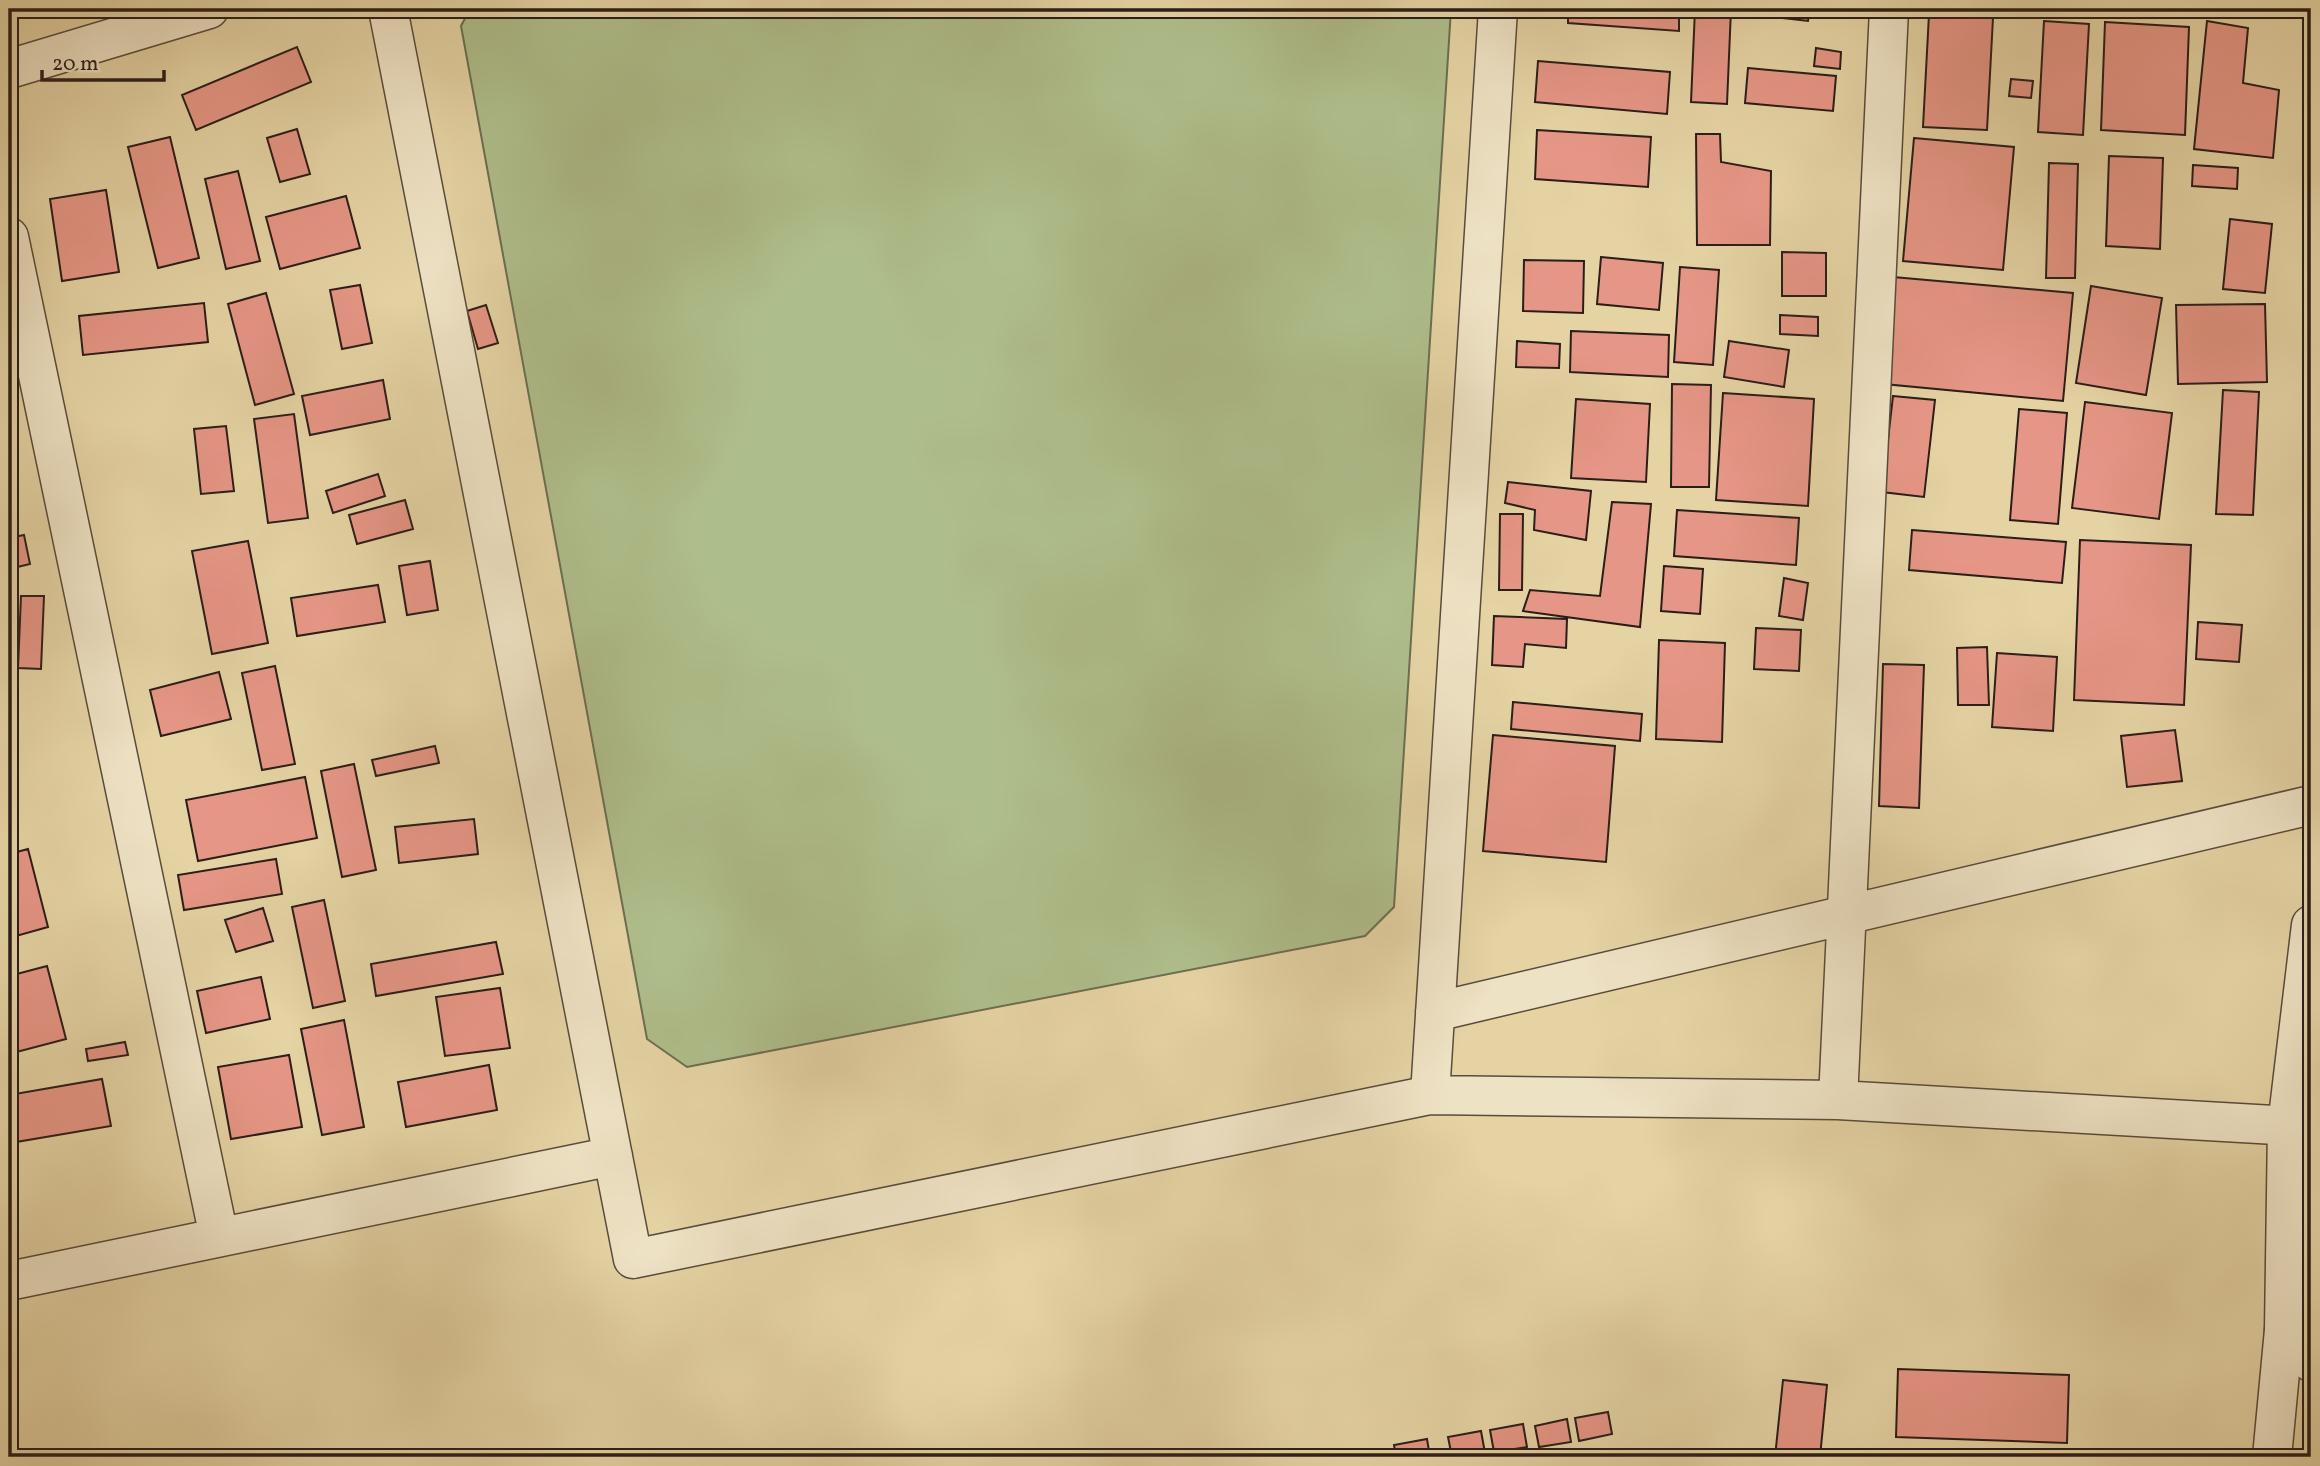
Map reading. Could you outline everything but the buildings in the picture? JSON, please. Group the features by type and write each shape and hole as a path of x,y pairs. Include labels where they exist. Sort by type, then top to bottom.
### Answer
{"street":[{"path":"9,69 209,9"},
{"path":"388,9 633,1259 1430,1095 1838,1100 2299,1127"},
{"path":"1430,1095 1498,9"},
{"path":"1838,1100 1889,9"},
{"path":"9,237 219,1237"},
{"path":"1435,1012 2311,805"},
{"path":"2272,1457 2299,1127 2311,925"},
{"path":"9,1280 613,1156"},
{"path":"2284,1330 2311,1362"}],"green space":[{"path":"470,9 1451,9 1394,907 1365,936 687,1067 647,1039 461,26"}]}
